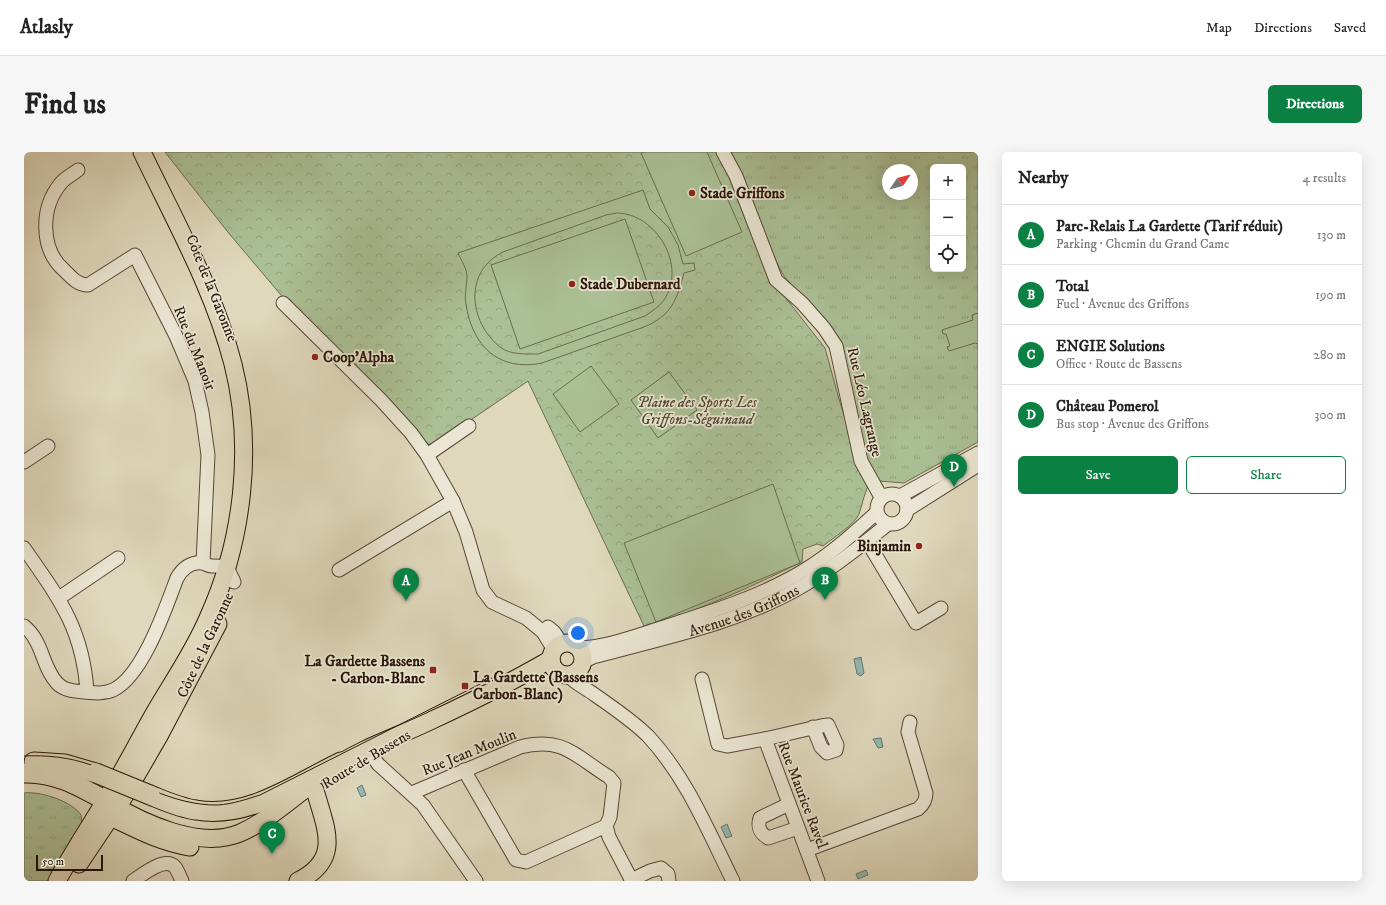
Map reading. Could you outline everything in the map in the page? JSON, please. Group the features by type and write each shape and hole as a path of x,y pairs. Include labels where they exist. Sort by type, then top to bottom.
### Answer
{"highway":[{"path":"24,763 40,762 64,764 96,773 174,805 196,810 233,811 268,799 341,762"},
{"path":"24,773 53,775 87,790 108,809"},
{"path":"87,790 124,778"},
{"path":"24,786 36,785 54,789 108,809"}],"main road":[{"name":"Côte de la Garonne","path":"108,809 124,778 173,712 218,623 238,522 242,486 243,445 241,406 234,366 208,290 142,152"},
{"name":"Côte de la Garonne","path":"151,152 216,287 230,324 242,364 249,404 252,445 251,486 247,524 227,578"},
{"name":"Avenue des Griffons","path":"427,723 506,683 567,660"},
{"path":"108,809 189,837 219,839 240,833 259,823 341,762 427,723"},
{"name":"Route de Bassens","path":"108,809 126,826 164,841 188,847 207,848 243,840 344,769 372,755 427,723"},
{"path":"124,778 134,801 151,824"},
{"path":"298,881 315,871 323,862 327,847 326,830 315,790"},
{"path":"296,803 315,812 326,830"},
{"path":"68,881 94,840 97,828 108,809"},
{"path":"57,881 108,809"},
{"path":"94,840 126,826"}],"street":[{"name":"Rue Léo Lagrange","path":"723,152 736,176 776,280 802,303 824,328 836,346 861,461 881,498"},
{"name":"Rue du Manoir","path":"78,170 61,184 48,208 45,223 49,248 62,269 81,285 88,285 135,255 176,336 195,381 202,412 208,455 206,565"},
{"path":"283,303 381,400 428,455 454,501 466,532 482,590 492,602 526,618 537,619 543,622 554,632 576,683 586,688 647,736 686,785 733,881"},
{"path":"428,455 469,426"},
{"path":"24,462 48,446"},
{"path":"978,453 943,480 907,510 901,522 888,524 881,520 876,513 877,504 881,498 890,494 900,496 943,480 978,465"},
{"path":"900,496 906,505 907,510"},
{"path":"339,570 454,501"},
{"name":"Avenue des Griffons","path":"567,660 591,648 640,634 767,590 804,571 826,556 876,513"},
{"name":"Avenue des Griffons","path":"567,660 592,657 709,625 774,600 823,574 888,524"},
{"path":"867,541 916,623 940,608"},
{"path":"24,548 59,598 75,631 86,673 87,692"},
{"path":"59,598 118,558"},
{"path":"24,626 30,631 42,650 53,678 64,689 87,692 106,692 120,686 136,667 160,626 177,578 181,571 189,565 206,565 227,578"},
{"path":"206,565 227,578"},
{"name":"Rue Maurice Ravel","path":"702,678 718,744 727,746 765,739 818,881"},
{"path":"807,850 918,809 923,805 926,793 908,732 910,722"},
{"path":"765,739 813,727"},
{"name":"Rue Jean Moulin","path":"412,793 520,747 534,743 552,743 565,748 609,777 614,783 610,817 606,826"},
{"path":"372,755 378,764 423,804 476,881"},
{"path":"464,770 516,860 526,862 606,826 632,880 650,871 662,868 668,874 669,881"},
{"path":"789,804 760,818 758,825 761,833 768,838 798,828"},
{"path":"133,881 159,864 170,864 174,866 182,881"}],"green space":[{"name":"Plaine des Sports Les Griffons-Séguinaud","path":"165,152 718,152 778,288 825,348 853,444 859,470 868,486 859,514 853,523 823,546 817,544 803,549 802,562 705,606 644,626 528,381 431,447 286,301 227,231"},
{"name":"Stade Griffons","path":"707,152 742,232 686,256 641,153"},
{"path":"716,152 978,152 978,442 904,483 879,481 867,460 838,339 784,276"},
{"path":"643,190 650,209 668,227 678,245 683,264 694,263 695,270 684,273 679,291 672,306 661,318 653,323 542,363 527,365 513,363 490,353 474,332 465,301 467,273 458,253","holes":["617,213 631,216 644,222 656,232 664,244 670,258 672,272 670,287 664,300 658,307 645,316 538,354 518,354 504,350 489,336 481,324 475,297 476,284 482,271 490,260 503,252 606,215"]},
{"name":"Stade Dubernard","path":"625,219 654,302 520,349 491,265"},
{"path":"978,313 978,344 975,343 949,351 947,347 950,346 946,334 943,334 942,330 973,320 972,315"},
{"path":"591,366 619,404 580,432 553,394"},
{"path":"669,372 697,410 658,438 631,400"},
{"path":"773,484 800,563 656,622 624,543"},
{"path":"24,793 47,795 63,801 71,805 81,815 82,827 51,881 24,881"}],"water":[{"path":"861,657 864,673 861,676 857,674 854,659"},
{"path":"881,738 883,747 878,748 873,739"},
{"path":"362,785 366,795 361,797 357,788"},
{"path":"727,824 732,836 726,838 721,827"},
{"path":"866,870 868,875 858,879 856,874"}],"tram line":[{"path":"24,756 58,757 83,762 153,791 185,801 201,804 229,804 260,795 502,673"}],"place":[{"name":"Stade Griffons","path":"692,193"},
{"name":"Stade Dubernard","path":"572,284"},
{"name":"Coop'Alpha","path":"315,357"},
{"name":"Château Pomerol","path":"954,487"},
{"name":"Binjamin","path":"919,546"},
{"name":"Total","path":"825,600"},
{"name":"Parc-Relais La Gardette (Tarif réduit)","path":"406,601"},
{"name":"La Gardette Bassens - Carbon-Blanc","path":"433,670"},
{"name":"La Gardette (Bassens Carbon-Blanc)","path":"465,686"},
{"name":"ENGIE Solutions","path":"272,854"}]}
